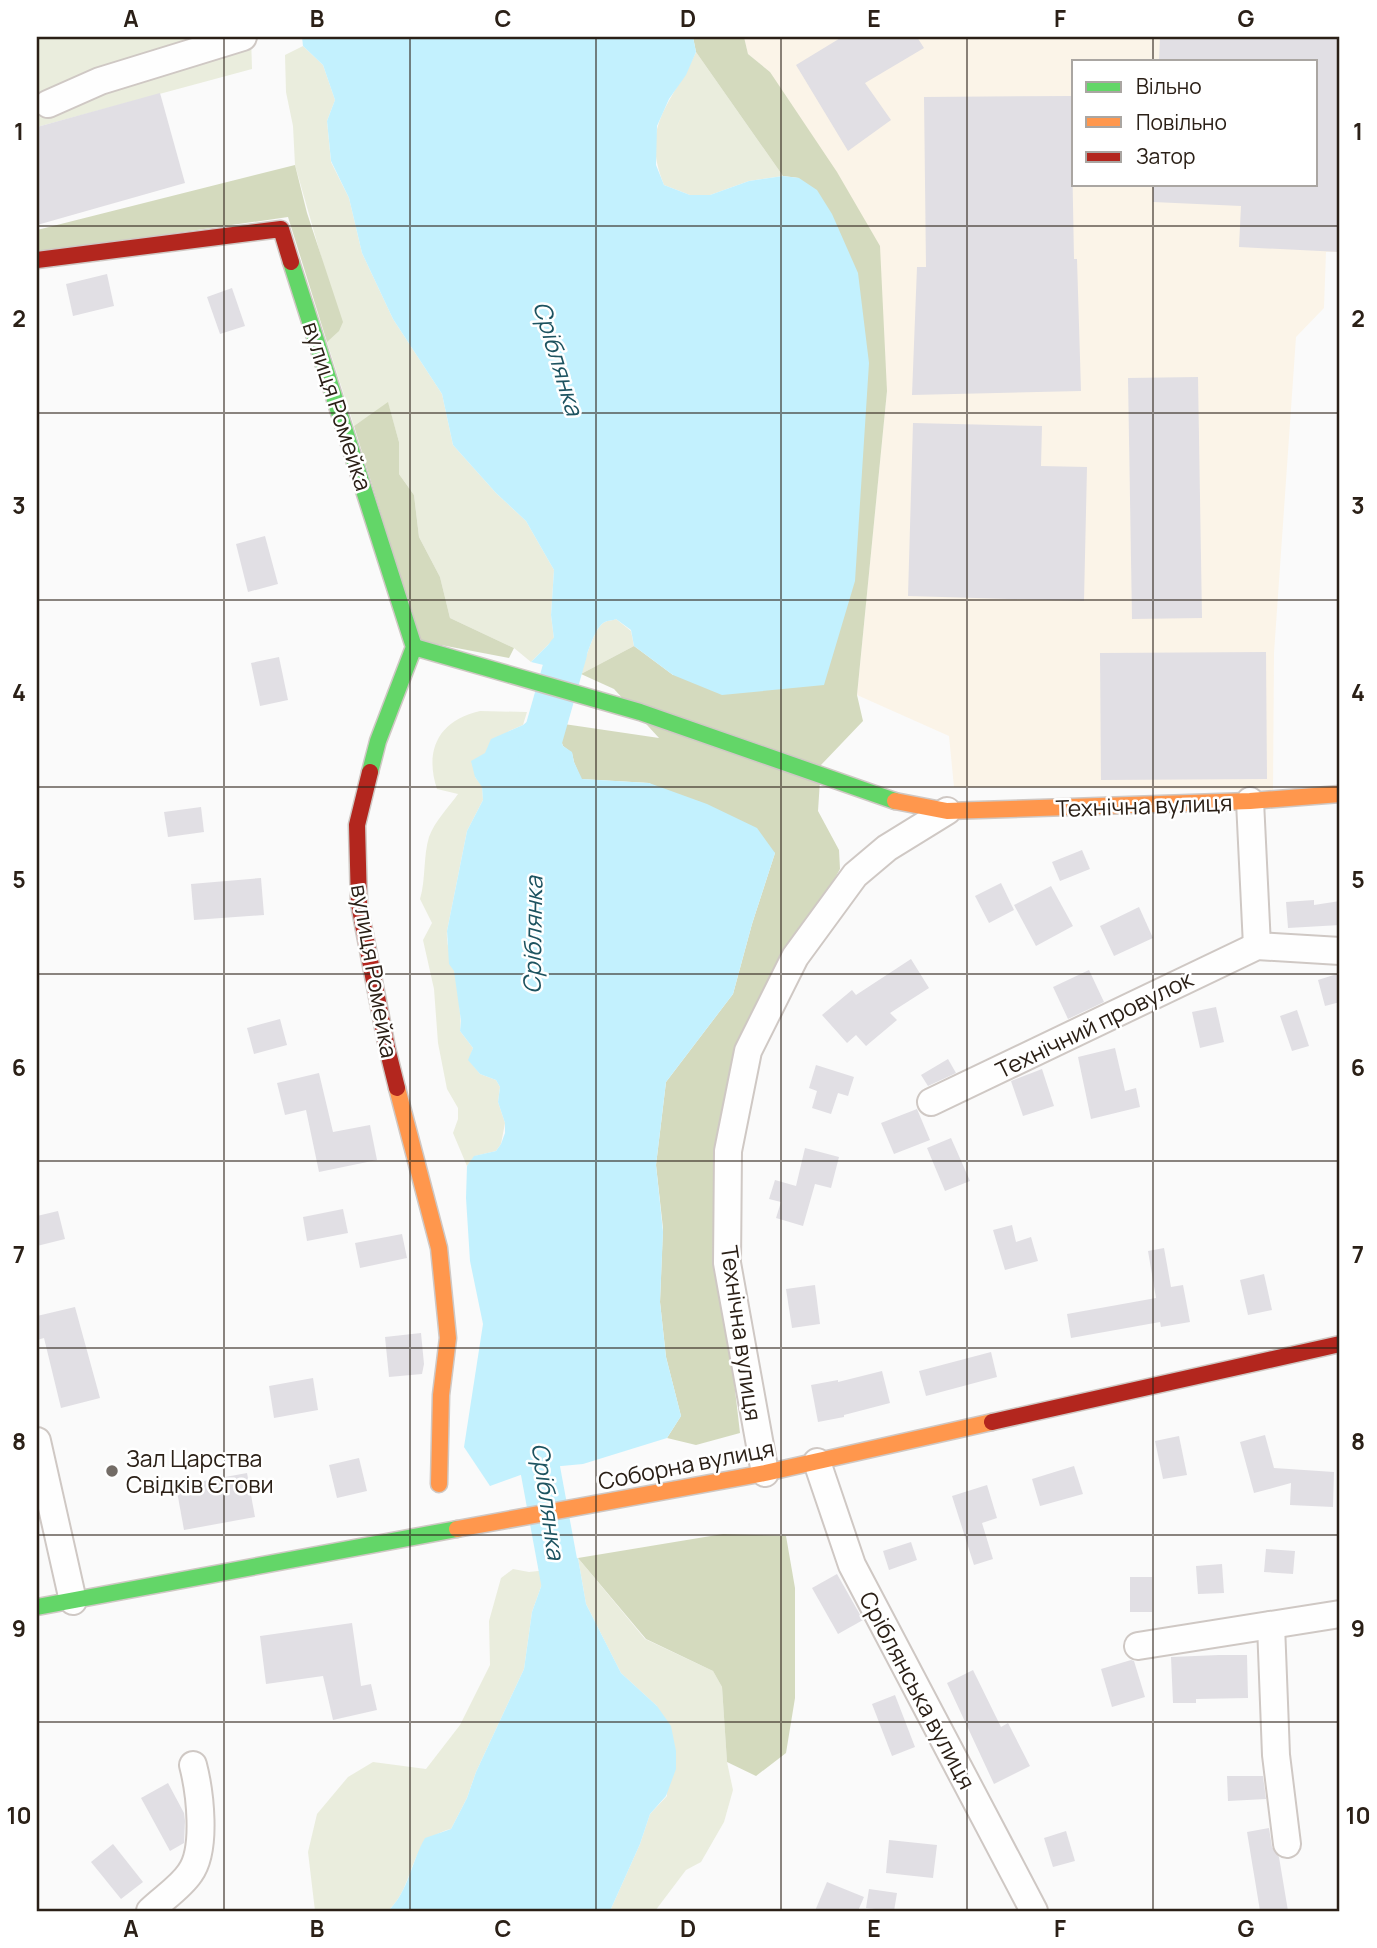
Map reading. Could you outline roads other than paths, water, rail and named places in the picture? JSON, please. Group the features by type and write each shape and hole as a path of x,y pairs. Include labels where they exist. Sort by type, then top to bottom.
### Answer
{"street":[{"path":"48,104 100,81 243,37"},
{"name":"вулиця Ромейка","path":"37,260 281,229 414,647 378,741 357,825 359,904 387,1048 439,1248 448,1338 441,1395 439,1484"},
{"name":"Технічна вулиця","path":"414,647 640,712 889,800 947,811 1250,801 1340,794"},
{"path":"1250,801 1257,946"},
{"name":"Технічна вулиця","path":"765,1473 727,1262 728,1151 748,1052 795,957 855,875 887,848 947,811"},
{"name":"Технічний провулок","path":"931,1102 1257,946 1340,951"},
{"name":"Соборна вулиця","path":"37,1607 765,1473 1340,1344"},
{"path":"37,1441 73,1601"},
{"name":"Сріблянська вулиця","path":"817,1462 852,1565 1034,1911"},
{"path":"1138,1646 1340,1615"},
{"path":"1271,1625 1276,1755 1287,1844"},
{"path":"150,1911 190,1874 200,1853 199,1786 193,1765"}],"water":[{"path":"302,37 693,37 696,52 657,126 656,165 664,185 690,195 710,195 749,181 783,176 799,178 817,190 832,214 858,273 869,363 855,581 824,685 722,695 673,675 634,646 631,630 616,619 605,622 597,630 581,674 531,662 554,639 551,615 554,570 526,521 496,493 453,445 442,394 393,319 362,253 349,198 331,161 327,121 335,100 323,65 303,46"},
{"path":"539,712 564,724 559,734 563,746 572,752 582,779 649,783 707,804 757,828 775,853 733,994 666,1082 656,1165 663,1232 660,1302 666,1357 681,1416 667,1438 583,1464 540,1468 490,1486 464,1447 483,1324 470,1261 467,1166 474,1156 496,1151 505,1133 505,1123 498,1102 500,1087 496,1080 480,1074 468,1060 473,1048 460,1031 461,1021 454,971 449,964 447,931 467,831 483,800 482,787 475,777 471,761 485,753 491,739 523,725"},
{"path":"578,1558 586,1604 621,1673 657,1706 671,1726 676,1751 676,1769 666,1796 650,1814 640,1844 610,1911 388,1911 401,1895 425,1838 451,1829 467,1798 476,1772 524,1669 532,1612 547,1570"}],"waterway":[{"name":"Сріблянка","path":"538,769 539,751 567,653"},
{"name":"Сріблянка","path":"540,1412 540,1468 568,1620"}],"place":[{"name":"Зал Царства Свідків Єгови","path":"112,1471"}]}
